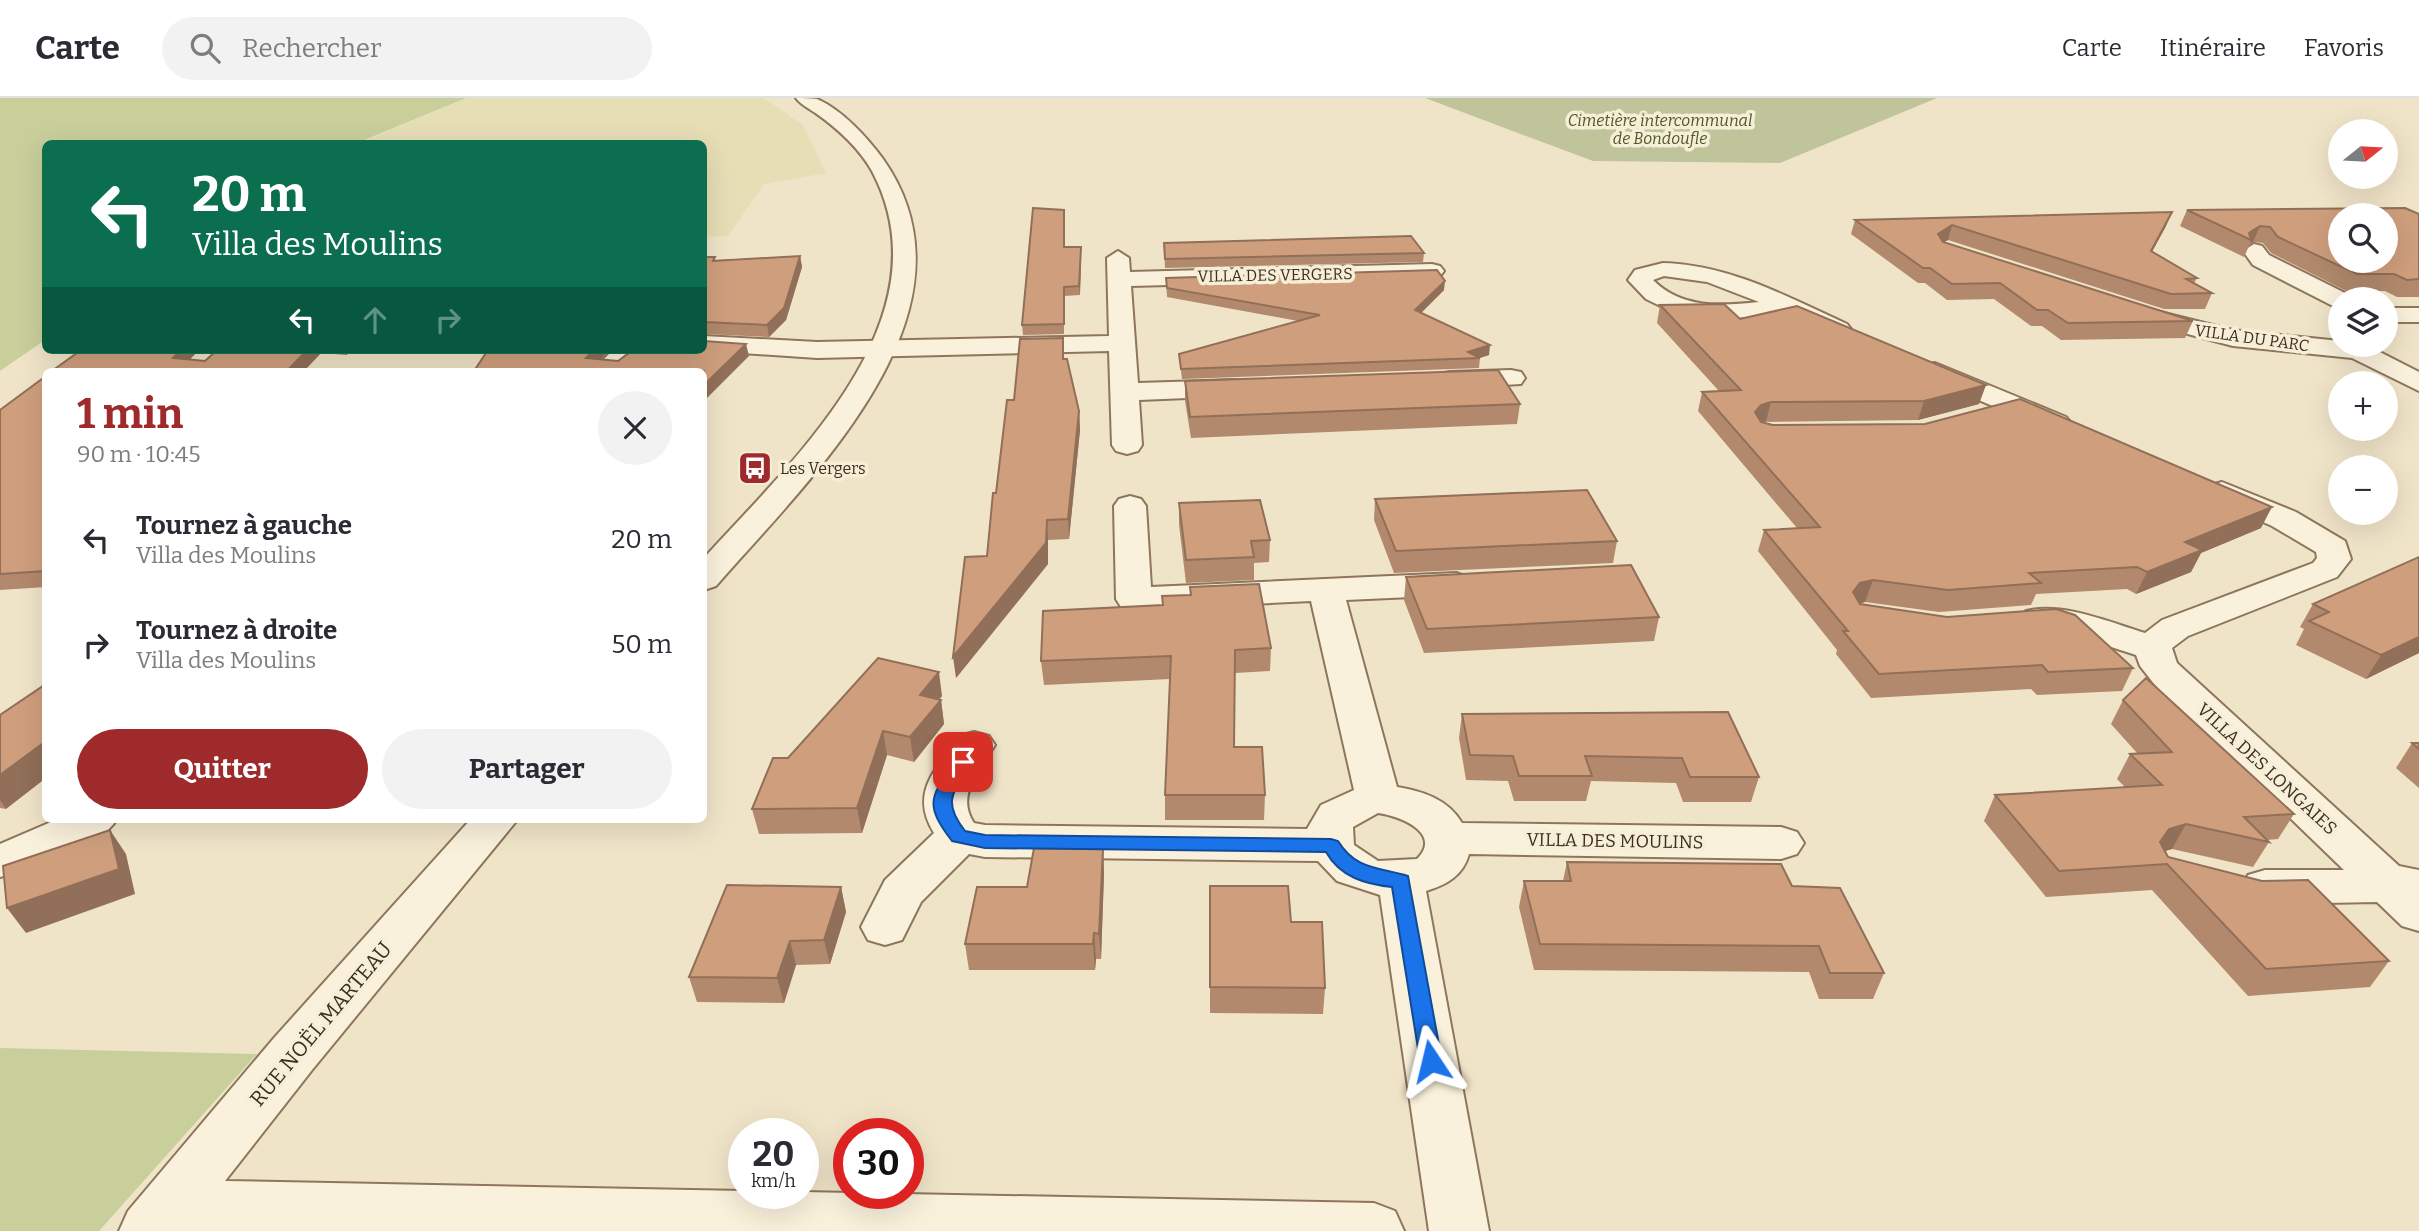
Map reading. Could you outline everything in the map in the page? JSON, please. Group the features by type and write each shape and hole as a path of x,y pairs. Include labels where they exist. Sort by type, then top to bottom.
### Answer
{"street":[{"path":"707,576 805,462 867,379 884,349 900,306 904,266 897,204 885,175 871,152 853,132 804,98"},
{"path":"2254,251 2261,260 2328,294"},
{"name":"VILLA DES VERGERS","path":"1127,445 1127,392 1119,268 1432,271"},
{"path":"1785,306 1695,312 1662,299 1640,280 1652,270 1688,268 1709,274 1785,306 1870,343"},
{"name":"VILLA DU PARC","path":"2115,305 2166,323 2233,338 2328,345"},
{"path":"2398,315 2419,315"},
{"path":"707,344 817,350 1123,344"},
{"path":"608,368 627,354"},
{"name":"VILLA DU PARC","path":"2375,357 2419,383"},
{"path":"1907,359 2081,433"},
{"path":"1428,381 1511,378"},
{"path":"1127,392 1264,387"},
{"path":"1979,417 2017,406"},
{"path":"2006,621 2046,618 2083,626 2153,648 2162,636 2175,628 2325,570 2334,559 2333,548 2312,533 2195,481"},
{"path":"1130,506 1134,599 1493,582"},
{"path":"1326,590 1378,798"},
{"name":"VILLA DES LONGAIES","path":"2153,648 2159,666 2176,686 2409,893"},
{"path":"974,745 942,797 944,817 959,836 985,841 1331,845"},
{"path":"1378,798 1411,802 1428,811 1441,822 1449,838 1446,859 1434,871 1401,881 1373,878 1355,871 1339,858 1331,845 1329,832 1333,820 1343,809 1378,798"},
{"path":"0,861 46,845 87,823"},
{"name":"RUE NOËL MARTEAU","path":"159,1219 293,1054 493,823"},
{"path":"885,927 902,892 959,836"},
{"name":"VILLA DES MOULINS","path":"1449,838 1781,843"},
{"path":"1401,881 1459,1231"},
{"name":"VILLA DES LONGAIES","path":"2221,881 2246,887 2409,893"},
{"path":"159,1219 1374,1231"}],"shaded area":[{"path":"466,98 764,98 803,125 826,173 764,184 728,236 707,237 707,140 366,140"}],"green space":[{"path":"0,98 466,98 364,140 42,140 42,342 0,371"},
{"name":"Cimetière intercommunal de Bondoufle","path":"1425,98 1937,98 1780,163 1593,161"},
{"path":"0,1048 257,1054 99,1231 0,1231"}],"building":[{"path":"1033,208 1064,210 1064,247 1081,247 1079,286 1064,287 1064,324 1022,325"},
{"path":"2398,208 2419,214 2419,279 2407,280 2394,274 2355,273 2398,273"},
{"path":"2328,209 2328,260 2278,237 2270,227 2260,226 2249,233 2251,240 2187,210"},
{"path":"2172,212 2151,251 2197,278 2186,279 2212,293 2171,294 1952,225 1938,234 1943,242 2193,321 2068,323 2048,310 2037,310 2000,283 1952,284 1930,268 1923,268 1855,220"},
{"path":"1411,236 1424,253 1165,259 1164,243"},
{"path":"800,256 784,308 767,325 707,322 707,257 715,257 713,261"},
{"path":"1437,270 1445,281 1415,310 1490,345 1468,352 1480,358 1181,369 1179,354 1320,315 1167,288 1166,278"},
{"path":"1724,304 1740,319 1797,306 1986,385 1924,401 1771,402 1761,405 1755,412 1761,422 1772,425 1925,424 2020,399 2272,507 2185,542 2202,550 2147,572 2137,567 2029,573 2041,583 1948,590 1873,580 1860,583 1853,592 1860,604 1947,617 2056,609 2075,615 2133,668 2048,672 2042,665 1879,674 1843,631 1848,631 1764,530 1820,527 1702,392 1741,390 1660,305"},
{"path":"1063,338 1063,359 1067,359 1079,411 1068,519 1047,520 1046,543 953,657 965,557 987,556 1007,400 1014,400 1020,339"},
{"path":"707,341 746,344 707,382 707,368 476,368 485,354 590,354 586,358 618,361 628,354 707,354"},
{"path":"75,354 177,354 173,358 205,361 213,354 303,354 290,368 56,368"},
{"path":"1498,370 1520,404 1190,417 1185,381"},
{"path":"42,379 42,571 0,574 0,410"},
{"path":"1587,490 1617,541 1396,551 1375,499"},
{"path":"1260,500 1270,540 1251,541 1254,557 1186,560 1179,503"},
{"path":"2419,557 2419,637 2381,655 2309,621 2329,612 2313,604"},
{"path":"1631,565 1659,617 1427,629 1406,577"},
{"path":"1259,584 1271,648 1235,650 1234,747 1262,747 1265,795 1165,795 1171,656 1041,661 1043,611 1163,605 1162,596 1191,595 1190,587"},
{"path":"878,658 939,672 920,695 941,700 910,737 883,731 857,808 752,809 773,758 788,758"},
{"path":"2146,678 2294,814 2244,817 2269,842 2186,824 2169,829 2160,842 2168,857 2262,881 2308,880 2389,961 2266,969 2167,864 2059,871 1995,795 2162,785 2130,754 2172,752 2123,700"},
{"path":"42,687 42,744 0,775 0,715"},
{"path":"1728,712 1759,777 1690,777 1682,758 1585,756 1592,776 1519,776 1513,756 1470,755 1462,714"},
{"path":"110,830 119,869 7,908 3,866"},
{"path":"1034,848 1103,849 1099,934 1094,933 1093,944 965,944 977,887 1027,887"},
{"path":"1567,862 1781,864 1792,886 1840,888 1884,973 1830,973 1819,946 1540,944 1524,881 1571,881"},
{"path":"727,885 841,887 824,940 790,941 777,978 689,977"},
{"path":"1210,886 1288,886 1291,922 1322,922 1325,988 1210,987"}],"place":[{"name":"Les Vergers","path":"755,468"}],"route":[{"path":"963,762 942,797 944,817 959,836 985,841 1331,845 1339,858 1355,871 1373,878 1401,881 1431,1061"}]}
